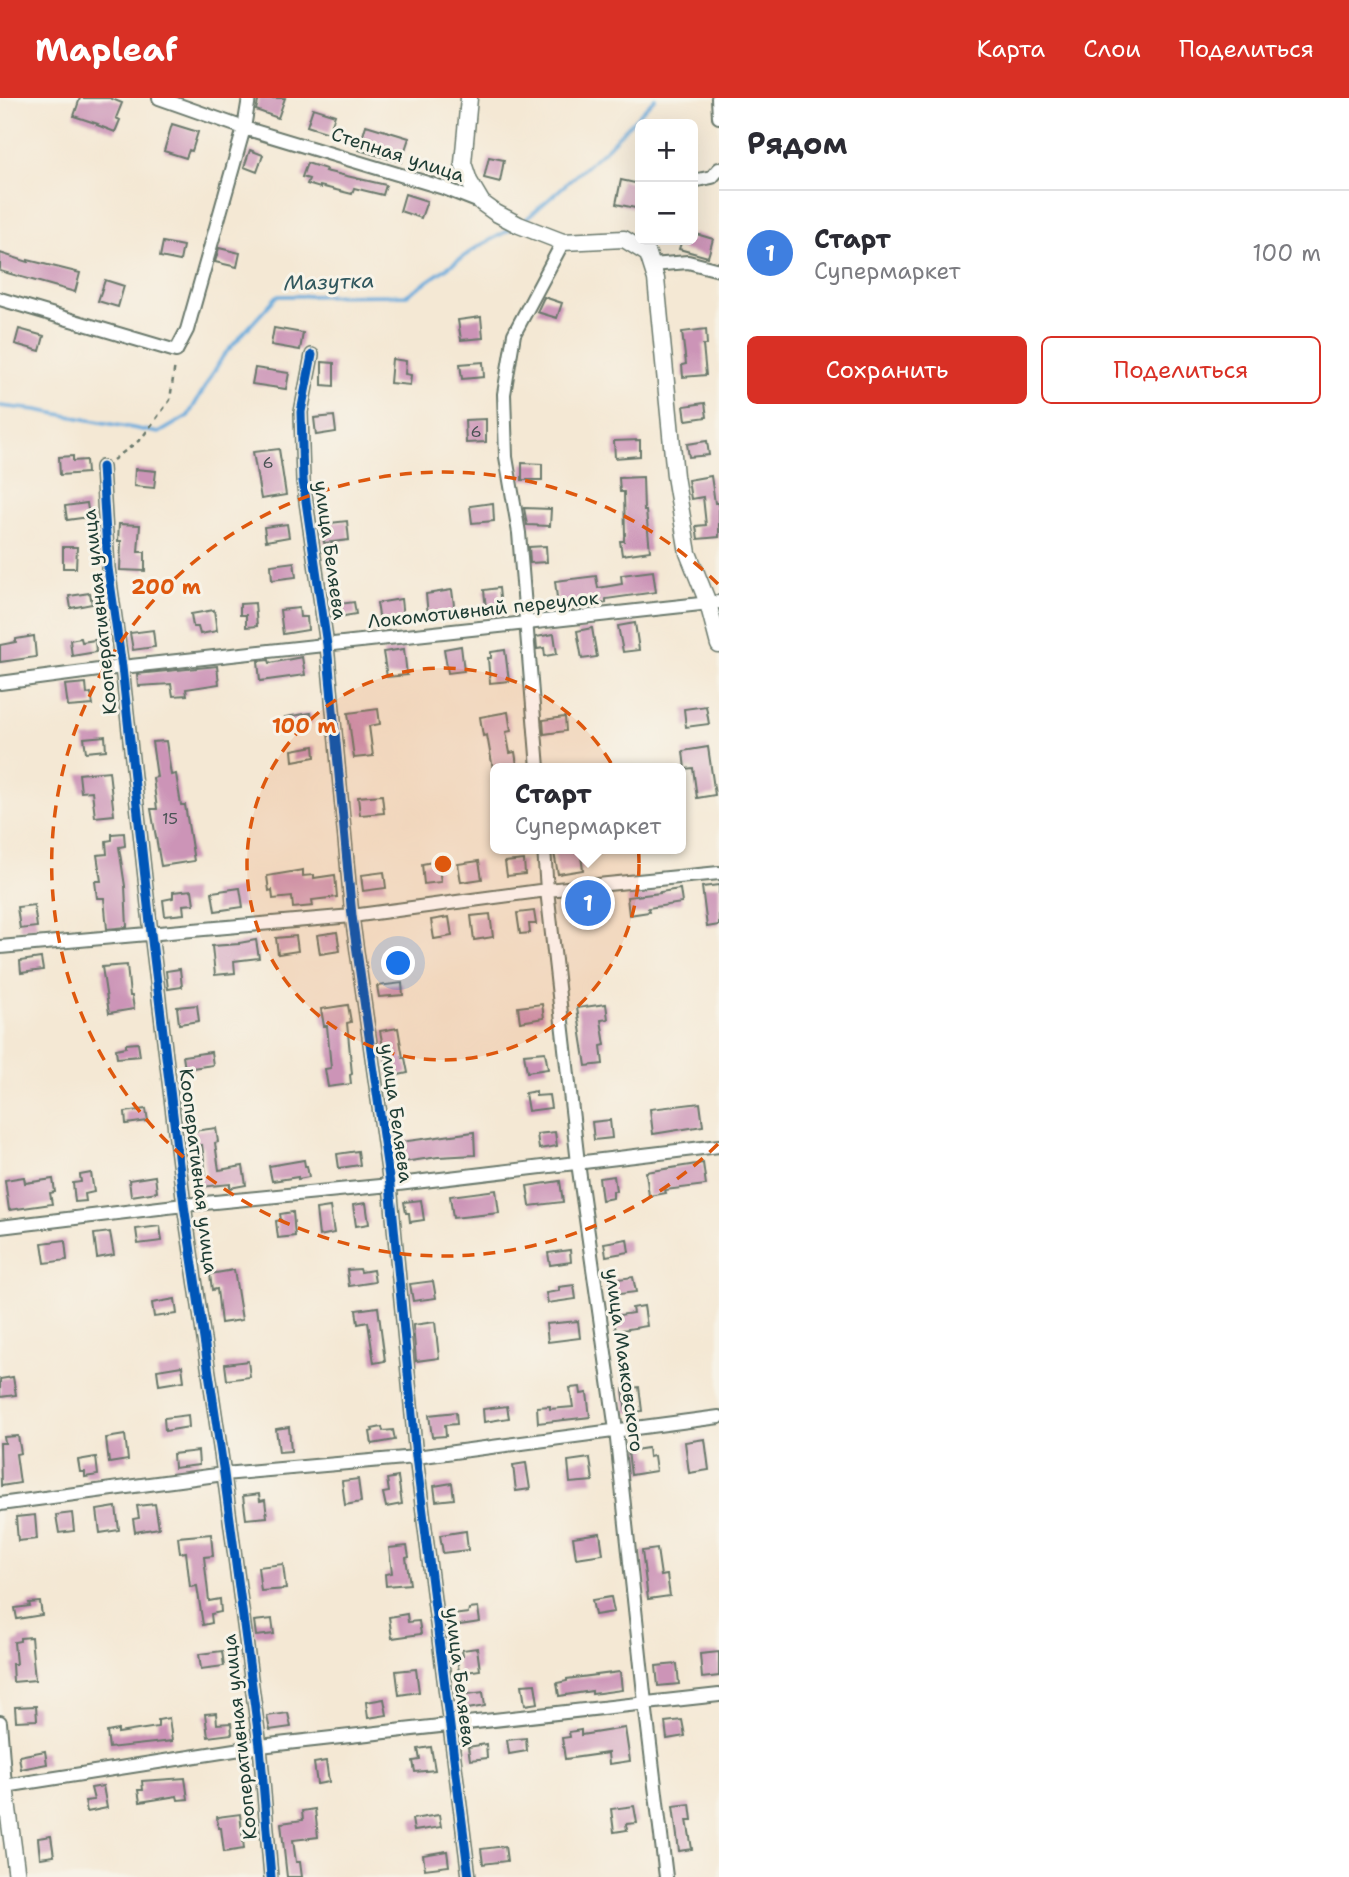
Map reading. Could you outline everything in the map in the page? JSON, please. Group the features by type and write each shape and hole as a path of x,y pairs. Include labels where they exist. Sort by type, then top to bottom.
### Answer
{"street":[{"name":"Степная улица","path":"159,98 244,128 444,188 482,203 519,225 563,242 624,239 649,253"},
{"path":"0,299 176,351 187,330 244,128 249,98"},
{"path":"469,98 463,163 469,181 482,203"},
{"path":"718,98 719,117"},
{"path":"698,180 712,177 719,169"},
{"path":"538,763 519,533 506,457 504,394 514,334 563,242"},
{"path":"719,270 649,253 656,279 675,476 688,553 714,603 719,645"},
{"name":"улица Беляева","path":"312,355 301,412 303,481 327,645 352,916 390,1185 416,1457 469,1877"},
{"name":"Кооперативная улица","path":"102,467 108,568 122,667 184,1205 224,1474 260,1746 271,1877"},
{"name":"Локомотивный переулок","path":"0,683 122,667 714,603"},
{"name":"улица Маяковского","path":"544,854 578,1163 616,1430 666,1877"},
{"path":"0,947 352,916 547,890 719,873"},
{"path":"0,1227 719,1146"},
{"path":"0,1504 224,1474 416,1457 719,1417"},
{"path":"2,1786 260,1746 719,1695"},
{"path":"0,1722 2,1786 17,1877"}],"path":[{"path":"102,467 141,439 170,400 176,351"}],"building":[{"path":"80,98 110,98 122,103 116,118 120,120 115,132 74,116"},
{"path":"259,98 285,98 278,118 256,110"},
{"path":"313,108 335,115 329,133 307,126"},
{"path":"172,124 198,132 192,151 189,150 186,158 164,151"},
{"path":"366,125 409,138 401,162 359,150"},
{"path":"250,150 263,155 257,172 244,167"},
{"path":"489,157 504,160 500,182 484,178"},
{"path":"307,163 326,169 325,171 386,185 383,195 354,188 352,194 307,184 309,179 302,177"},
{"path":"621,180 635,183 635,208 616,204"},
{"path":"405,194 427,201 421,218 400,211"},
{"path":"698,234 713,239 708,257 679,249 680,245 698,245"},
{"path":"163,242 183,246 180,261 160,257"},
{"path":"219,248 240,253 237,267 215,262"},
{"path":"0,253 80,273 75,292 0,271"},
{"path":"105,280 124,286 118,307 98,301"},
{"path":"544,297 562,303 557,318 537,312"},
{"path":"481,317 483,338 461,340 458,320"},
{"path":"274,328 303,333 300,350 271,345"},
{"path":"19,329 44,336 40,351 15,344"},
{"path":"706,329 707,345 703,345 706,375 683,377 682,365 686,364 682,332"},
{"path":"392,359 406,361 405,374 411,375 410,385 390,383"},
{"path":"322,362 334,363 334,386 322,385"},
{"path":"483,362 484,377 462,379 460,364"},
{"path":"255,368 289,373 286,389 252,384"},
{"path":"705,403 707,417 686,420 684,406"},
{"path":"334,416 336,432 316,435 314,418"},
{"path":"486,419 486,442 466,443 465,420"},
{"path":"640,440 640,456 615,458 614,441"},
{"path":"707,441 709,455 689,457 687,444"},
{"path":"279,449 286,495 261,499 253,452"},
{"path":"73,456 73,461 86,460 87,473 60,475 59,457"},
{"path":"522,463 542,464 542,480 522,480"},
{"path":"135,469 156,471 154,488 134,486"},
{"path":"711,476 715,503 719,503 719,537 698,539 696,526 706,525 703,497 691,499 688,480"},
{"path":"643,477 644,511 650,551 622,555 620,541 624,541 625,535 624,492 620,492 619,478"},
{"path":"87,503 89,517 67,520 65,506"},
{"path":"493,503 494,521 472,523 470,506"},
{"path":"524,508 551,509 550,526 527,525"},
{"path":"347,521 349,540 324,543 322,524"},
{"path":"119,524 140,525 138,552 145,552 145,571 120,570"},
{"path":"287,524 289,537 266,541 264,527"},
{"path":"546,546 547,562 530,563 529,547"},
{"path":"63,547 77,547 76,568 63,568"},
{"path":"294,562 296,577 272,580 271,565"},
{"path":"653,571 656,592 606,599 606,603 590,605 590,601 558,606 555,581 596,576 598,588 622,584 621,575"},
{"path":"499,588 501,607 486,609 484,590"},
{"path":"452,590 455,613 428,616 426,594"},
{"path":"90,593 92,604 71,608 69,596"},
{"path":"401,599 403,618 380,622 377,603"},
{"path":"354,602 356,614 333,618 332,605"},
{"path":"255,603 257,626 246,627 246,615 240,615 240,604"},
{"path":"299,608 300,617 307,617 308,630 283,634 280,610"},
{"path":"214,610 217,631 200,634 198,627 193,627 191,614"},
{"path":"635,623 639,650 623,652 618,626"},
{"path":"592,628 597,657 582,659 577,631"},
{"path":"153,630 155,647 133,650 130,633"},
{"path":"554,634 557,654 545,656 544,648 537,649 536,637"},
{"path":"34,636 36,657 0,662 0,645"},
{"path":"81,638 82,642 95,640 96,652 72,656 70,640"},
{"path":"461,646 464,671 448,673 444,649"},
{"path":"404,649 407,675 387,677 383,652"},
{"path":"505,650 509,681 490,683 488,658 491,658 491,652"},
{"path":"302,657 305,675 260,681 258,661 269,660 270,663"},
{"path":"217,666 219,684 186,689 187,695 173,696 171,684 138,686 137,674"},
{"path":"86,683 87,694 91,693 93,705 68,707 65,685"},
{"path":"706,706 709,724 686,727 684,709"},
{"path":"378,709 380,724 369,726 373,756 354,758 348,713"},
{"path":"508,712 511,731 506,732 510,753 515,752 517,763 492,763 487,735 483,736 480,717"},
{"path":"311,713 313,724 287,728 285,717"},
{"path":"565,717 566,731 544,734 543,720"},
{"path":"105,736 106,750 86,752 84,738"},
{"path":"166,741 171,775 176,774 181,805 185,805 194,861 161,866 151,809 157,809 153,778 157,777 152,742"},
{"path":"314,746 315,757 293,761 292,750"},
{"path":"708,747 715,795 697,798 693,768 686,769 683,751"},
{"path":"109,771 114,815 95,817 92,791 81,792 79,774"},
{"path":"382,795 384,813 360,815 358,797"},
{"path":"124,833 125,846 119,847 127,927 107,929 104,898 97,898 95,881 101,881 97,855 107,854 106,841 112,840 112,834"},
{"path":"554,854 581,854 583,870 558,874"},
{"path":"524,860 525,874 507,876 505,862"},
{"path":"438,861 441,882 424,884 422,864"},
{"path":"479,861 482,879 461,882 458,864"},
{"path":"303,870 303,876 314,875 314,878 335,875 337,897 312,900 313,906 293,908 292,897 273,899 267,876"},
{"path":"384,872 386,888 363,891 361,875"},
{"path":"719,885 719,925 707,927 702,887"},
{"path":"240,888 243,907 215,911 212,892"},
{"path":"680,889 682,903 648,908 649,912 629,915 627,897"},
{"path":"192,890 194,904 183,905 184,914 165,916 163,900 173,898 173,892"},
{"path":"602,893 604,909 575,913 573,897"},
{"path":"34,905 37,927 20,929 17,907"},
{"path":"534,911 536,924 529,924 530,933 520,934 517,913"},
{"path":"490,914 493,937 474,940 471,916"},
{"path":"449,917 452,936 434,939 431,920"},
{"path":"337,932 340,951 320,954 317,935"},
{"path":"296,936 298,951 278,954 276,938"},
{"path":"256,940 259,958 234,961 235,973 215,975 212,946"},
{"path":"41,958 43,970 21,973 20,961"},
{"path":"127,965 134,1009 109,1013 102,967"},
{"path":"180,969 182,987 168,989 166,971"},
{"path":"402,983 403,995 379,997 377,986"},
{"path":"542,1004 544,1018 520,1022 518,1007"},
{"path":"606,1004 608,1019 601,1020 605,1045 601,1046 603,1064 586,1066 577,1008"},
{"path":"197,1005 199,1021 179,1024 177,1007"},
{"path":"348,1005 351,1022 347,1023 351,1084 328,1087 325,1069 331,1068 327,1026 324,1026 321,1009"},
{"path":"398,1028 408,1073 389,1077 380,1031"},
{"path":"138,1043 140,1056 117,1058 116,1049 126,1047 126,1044"},
{"path":"211,1052 213,1065 185,1069 183,1056"},
{"path":"545,1052 548,1069 527,1072 524,1054"},
{"path":"536,1091 536,1096 549,1095 551,1108 528,1111 525,1093"},
{"path":"700,1103 703,1126 653,1134 650,1109"},
{"path":"146,1109 148,1121 126,1124 125,1112"},
{"path":"610,1120 612,1138 594,1140 592,1122"},
{"path":"216,1128 219,1170 243,1166 246,1185 230,1188 230,1184 201,1187 199,1176 206,1175 202,1145 195,1146 193,1131"},
{"path":"474,1132 475,1155 396,1163 393,1143"},
{"path":"555,1132 557,1146 539,1149 537,1134"},
{"path":"358,1151 360,1165 339,1168 337,1154"},
{"path":"304,1160 309,1177 272,1181 269,1166"},
{"path":"703,1163 706,1185 665,1190 666,1193 649,1196 646,1172"},
{"path":"91,1173 94,1192 85,1194 86,1201 75,1202 73,1183 81,1182 80,1175"},
{"path":"155,1176 157,1192 131,1196 129,1180"},
{"path":"614,1176 616,1191 613,1191 613,1198 602,1200 599,1178"},
{"path":"24,1177 25,1183 53,1179 55,1192 50,1193 52,1204 9,1210 5,1180"},
{"path":"560,1181 563,1202 530,1206 527,1186"},
{"path":"496,1190 499,1213 453,1218 450,1196"},
{"path":"421,1200 424,1220 410,1222 404,1202"},
{"path":"366,1203 369,1224 356,1226 353,1205"},
{"path":"330,1207 334,1233 319,1236 316,1209"},
{"path":"293,1212 295,1236 278,1238 276,1221 281,1220 280,1214"},
{"path":"160,1226 162,1241 138,1244 136,1229"},
{"path":"110,1232 114,1255 97,1258 94,1234"},
{"path":"627,1239 629,1252 606,1256 604,1243"},
{"path":"65,1240 67,1260 45,1263 42,1243"},
{"path":"570,1250 571,1262 550,1265 548,1253"},
{"path":"360,1269 361,1272 373,1270 375,1282 349,1286 347,1270"},
{"path":"234,1270 242,1320 221,1323 217,1289 212,1290 210,1274"},
{"path":"633,1277 636,1292 612,1295 610,1280"},
{"path":"433,1281 436,1298 413,1301 410,1284"},
{"path":"574,1285 576,1299 548,1303 546,1293 559,1291 559,1287"},
{"path":"175,1299 177,1314 154,1317 152,1303"},
{"path":"644,1306 647,1326 616,1331 613,1316 633,1313 632,1308"},
{"path":"378,1307 385,1361 374,1363 368,1322 358,1324 356,1310"},
{"path":"578,1321 580,1338 548,1342 546,1324"},
{"path":"435,1322 439,1358 416,1361 413,1325"},
{"path":"248,1361 250,1377 227,1380 225,1364"},
{"path":"182,1366 184,1381 159,1385 157,1370"},
{"path":"13,1377 16,1395 0,1397 0,1379"},
{"path":"580,1387 581,1394 587,1393 590,1417 538,1423 537,1407 573,1407 570,1388"},
{"path":"639,1387 642,1411 626,1413 623,1389"},
{"path":"507,1406 509,1418 484,1422 483,1409"},
{"path":"456,1412 457,1424 445,1425 446,1436 432,1437 429,1415"},
{"path":"188,1415 189,1427 165,1431 164,1418"},
{"path":"289,1427 291,1451 279,1452 276,1429"},
{"path":"382,1427 383,1431 393,1430 395,1440 372,1444 370,1432"},
{"path":"125,1435 128,1460 109,1463 106,1438"},
{"path":"18,1436 21,1453 16,1454 20,1483 1,1486 0,1443 5,1443 4,1437"},
{"path":"705,1439 709,1470 689,1473 685,1442"},
{"path":"648,1448 649,1457 654,1456 656,1471 631,1475 628,1451"},
{"path":"198,1451 199,1465 174,1468 173,1454"},
{"path":"96,1457 98,1475 85,1477 85,1472 80,1472 78,1460"},
{"path":"590,1458 593,1481 570,1483 568,1461"},
{"path":"526,1463 530,1489 516,1491 513,1465"},
{"path":"398,1477 402,1504 386,1507 383,1493 389,1492 387,1479"},
{"path":"358,1479 361,1502 345,1505 342,1481"},
{"path":"452,1483 454,1499 436,1501 434,1486"},
{"path":"259,1494 260,1501 265,1500 267,1517 246,1519 243,1496"},
{"path":"155,1504 159,1528 135,1532 133,1519 139,1518 137,1506"},
{"path":"116,1507 119,1530 100,1533 97,1510"},
{"path":"72,1513 74,1531 59,1533 56,1515"},
{"path":"35,1515 37,1539 18,1541 16,1517"},
{"path":"466,1531 468,1550 443,1553 440,1535"},
{"path":"600,1533 603,1554 576,1558 573,1537"},
{"path":"211,1534 213,1556 204,1557 209,1601 220,1599 221,1612 211,1614 212,1623 203,1625 197,1586 190,1587 186,1552 180,1553 178,1537"},
{"path":"407,1546 410,1584 386,1586 385,1574 392,1573 389,1548"},
{"path":"657,1549 661,1576 667,1575 670,1596 648,1599 642,1551"},
{"path":"283,1564 286,1589 261,1591 258,1567"},
{"path":"611,1597 614,1612 595,1615 592,1600"},
{"path":"40,1602 42,1615 17,1619 15,1608"},
{"path":"478,1608 480,1622 453,1626 452,1615 468,1613 469,1609"},
{"path":"407,1614 408,1622 419,1621 421,1634 392,1638 389,1617"},
{"path":"272,1619 274,1634 256,1636 254,1621"},
{"path":"31,1637 35,1680 13,1682 12,1664 16,1664 14,1642 20,1641 20,1638"},
{"path":"477,1648 480,1670 459,1673 457,1657 463,1656 462,1650"},
{"path":"222,1651 224,1666 201,1669 199,1654"},
{"path":"719,1652 719,1676 702,1678 700,1654"},
{"path":"677,1664 679,1684 658,1686 656,1666"},
{"path":"416,1669 419,1692 399,1695 396,1671"},
{"path":"620,1672 622,1690 559,1696 557,1683 567,1679"},
{"path":"535,1684 538,1703 525,1705 522,1685"},
{"path":"483,1692 485,1706 462,1710 460,1695"},
{"path":"384,1699 387,1715 368,1718 366,1702"},
{"path":"36,1706 37,1720 16,1721 15,1707"},
{"path":"216,1713 217,1724 231,1723 232,1734 208,1737 205,1714"},
{"path":"288,1713 291,1727 270,1730 267,1716"},
{"path":"169,1718 172,1741 109,1748 107,1732 158,1727 158,1720"},
{"path":"682,1720 685,1736 667,1739 665,1722"},
{"path":"625,1728 630,1761 609,1764 608,1753 565,1759 562,1738 570,1737 569,1732 581,1730 581,1735"},
{"path":"526,1738 527,1751 509,1754 507,1740"},
{"path":"486,1744 487,1758 470,1760 468,1747"},
{"path":"431,1747 435,1770 415,1772 413,1761 420,1760 418,1749"},
{"path":"45,1751 47,1764 21,1769 19,1756"},
{"path":"326,1761 329,1782 317,1784 314,1763"},
{"path":"185,1778 188,1799 178,1800 177,1796 140,1802 138,1790 143,1790 142,1781"},
{"path":"103,1786 107,1808 87,1812 85,1801 94,1800 91,1788"},
{"path":"690,1804 692,1820 687,1820 692,1849 679,1851 673,1806"},
{"path":"634,1806 637,1823 626,1824 627,1830 614,1832 611,1809"},
{"path":"315,1809 318,1837 293,1840 296,1862 300,1862 302,1877 287,1877 281,1823 303,1820 302,1811"},
{"path":"240,1814 244,1849 224,1852 217,1817"},
{"path":"439,1815 441,1827 414,1831 412,1819"},
{"path":"51,1836 54,1856 40,1858 38,1838"},
{"path":"505,1846 507,1861 483,1864 481,1849"},
{"path":"447,1851 449,1866 425,1869 423,1855"}],"waterway":[{"name":"Мазутка","path":"524,221 607,148 655,98"},
{"name":"Мазутка","path":"0,406 37,410 159,433 188,416 223,356 277,296 407,295 479,246 515,227"}],"cycle path":[{"path":"312,355 301,412 303,481 327,645 352,916 390,1185 416,1457 469,1877"},
{"path":"102,467 108,568 122,667 151,933 184,1205 224,1474 260,1746 271,1877"}],"place":[{"name":"Старт","path":"588,903"}]}
